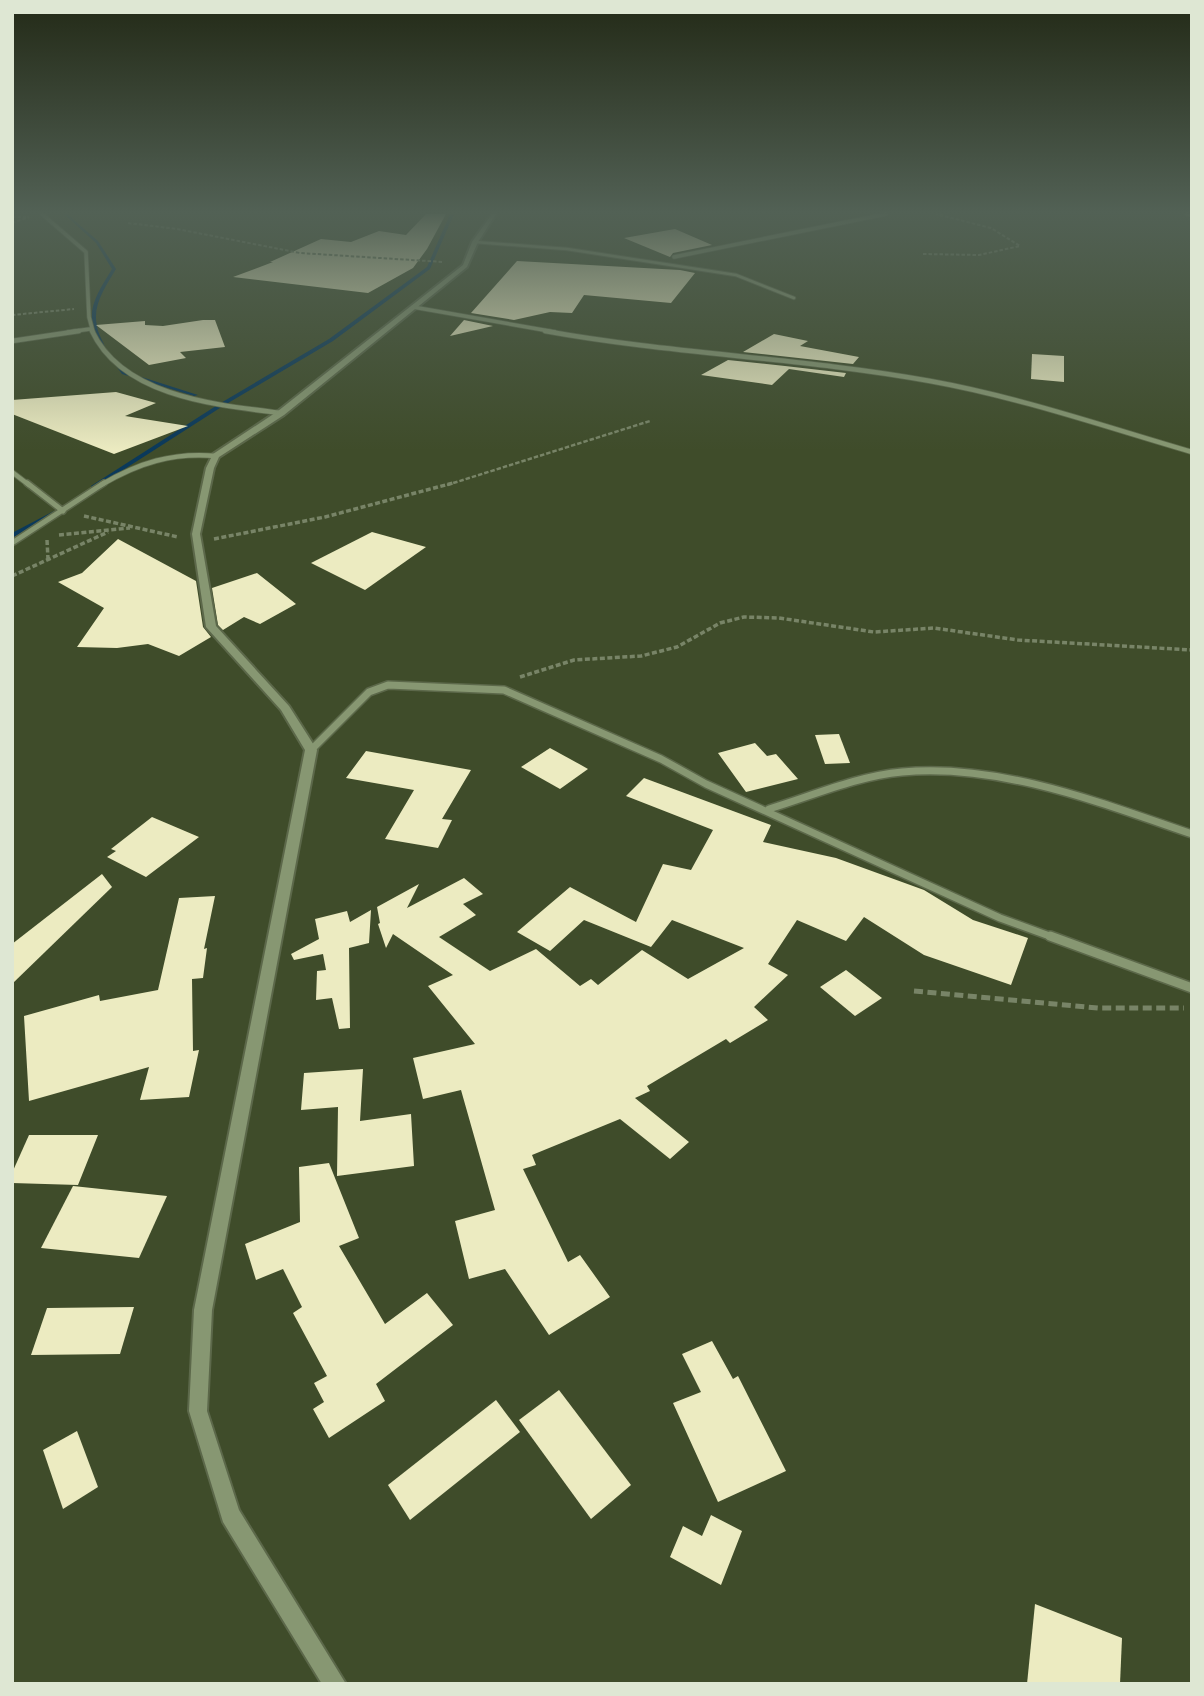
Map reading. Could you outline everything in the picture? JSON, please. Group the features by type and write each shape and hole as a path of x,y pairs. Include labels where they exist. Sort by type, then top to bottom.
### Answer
{"street":[{"path":"88,293 90,329 108,358 133,377 220,405 281,413"},
{"path":"311,750 285,708 211,627 197,541 210,468 216,456 281,413 431,293"},
{"path":"413,307 625,345 805,362 930,381 1003,398 1192,452"},
{"path":"12,341 90,329"},
{"path":"12,543 125,472 159,456 186,452 216,456"},
{"path":"12,472 63,511"},
{"path":"335,1684 230,1515 198,1411 202,1310 311,750 369,692 388,685 489,687 538,704 1000,918 1192,988"},
{"path":"768,810 898,773 943,771 1088,800 1192,834"}],"lane":[{"path":"782,293 794,298"}],"path":[{"path":"12,315 88,307"},
{"path":"63,511 197,541 277,528 437,489 650,421"},
{"path":"19,539 135,528"},
{"path":"12,576 112,530"},
{"path":"46,536 48,559"},
{"path":"489,687 574,660 641,656 677,647 720,623 744,617 779,618 874,632 934,628 1018,640 1192,650"},
{"path":"914,990 1098,1008 1192,1008"}],"building":[{"path":"489,293 679,293 671,303 584,295 572,313 550,312 514,320 471,313"},
{"path":"215,320 225,347 180,352 186,358 149,365 96,325 145,321 145,325 163,326"},
{"path":"464,320 493,326 450,336"},
{"path":"774,334 808,341 800,346 859,357 853,364 743,352"},
{"path":"1032,354 1064,356 1064,382 1031,379"},
{"path":"728,360 846,373 844,377 789,369 772,385 701,375"},
{"path":"116,392 156,403 125,416 188,426 114,454 12,414 12,400"},
{"path":"372,532 426,547 365,590 311,563"},
{"path":"118,539 196,581 203,627 211,637 179,656 148,644 117,648 77,647 104,608 58,582 82,573"},
{"path":"257,573 296,604 260,624 244,617 223,630 218,625 212,588"},
{"path":"839,734 850,763 825,764 815,735"},
{"path":"755,743 767,756 776,754 798,779 746,792 718,753"},
{"path":"550,748 588,769 560,789 521,767"},
{"path":"366,751 471,770 442,819 452,820 438,848 385,839 414,790 346,778"},
{"path":"644,778 771,825 763,842 836,858 924,890 973,920 1028,938 1011,985 924,955 864,917 846,941 797,920 768,964 788,975 754,1007 768,1020 730,1043 726,1039 647,1086 650,1091 635,1098 689,1142 670,1159 620,1119 532,1155 536,1165 523,1169 568,1262 580,1255 610,1297 549,1335 505,1269 469,1279 455,1221 495,1210 461,1090 423,1099 413,1058 475,1044 428,986 453,975 393,934 386,948 378,924 377,907 419,884 407,908 464,878 483,894 463,904 476,915 439,937 490,971 536,949 580,986 591,979 598,985 642,950 688,979 744,948 672,920 651,947 584,920 550,951 517,932 570,887 636,922 663,864 691,870 713,830 626,796"},
{"path":"152,817 199,837 146,877 107,857 116,851 111,849"},
{"path":"102,874 112,887 12,984 12,944"},
{"path":"215,896 204,949 207,948 203,978 192,979 193,1051 199,1050 189,1097 140,1100 149,1067 29,1101 24,1016 99,995 100,1001 158,990 179,898"},
{"path":"371,910 369,943 349,948 350,1028 339,1029 332,998 316,1000 317,971 326,970 323,954 294,960 291,954 319,939 315,919 347,911 350,922"},
{"path":"846,970 882,998 855,1016 820,987"},
{"path":"363,1069 360,1121 411,1114 414,1166 337,1176 338,1107 301,1110 304,1073"},
{"path":"29,1135 98,1135 78,1185 12,1183 12,1173"},
{"path":"329,1163 359,1238 339,1246 385,1324 427,1293 453,1325 376,1384 385,1401 329,1438 313,1409 324,1402 314,1383 327,1376 293,1313 302,1307 283,1269 256,1280 245,1244 300,1222 299,1167"},
{"path":"73,1186 167,1196 139,1258 41,1248"},
{"path":"134,1307 120,1354 31,1355 47,1308"},
{"path":"712,1341 733,1379 738,1376 786,1471 718,1502 673,1403 701,1392 682,1354"},
{"path":"559,1390 631,1485 591,1519 519,1420"},
{"path":"496,1400 520,1432 410,1520 388,1485"},
{"path":"77,1431 98,1487 63,1509 43,1450"},
{"path":"711,1515 742,1531 721,1585 670,1557 683,1526 702,1536"},
{"path":"1035,1604 1122,1638 1120,1684 1027,1684"}],"waterway":[{"path":"101,293 93,315 103,346"},
{"path":"93,487 221,405 331,340 395,293"},
{"path":"116,363 124,373 196,395"},
{"path":"12,536 56,512"}]}
